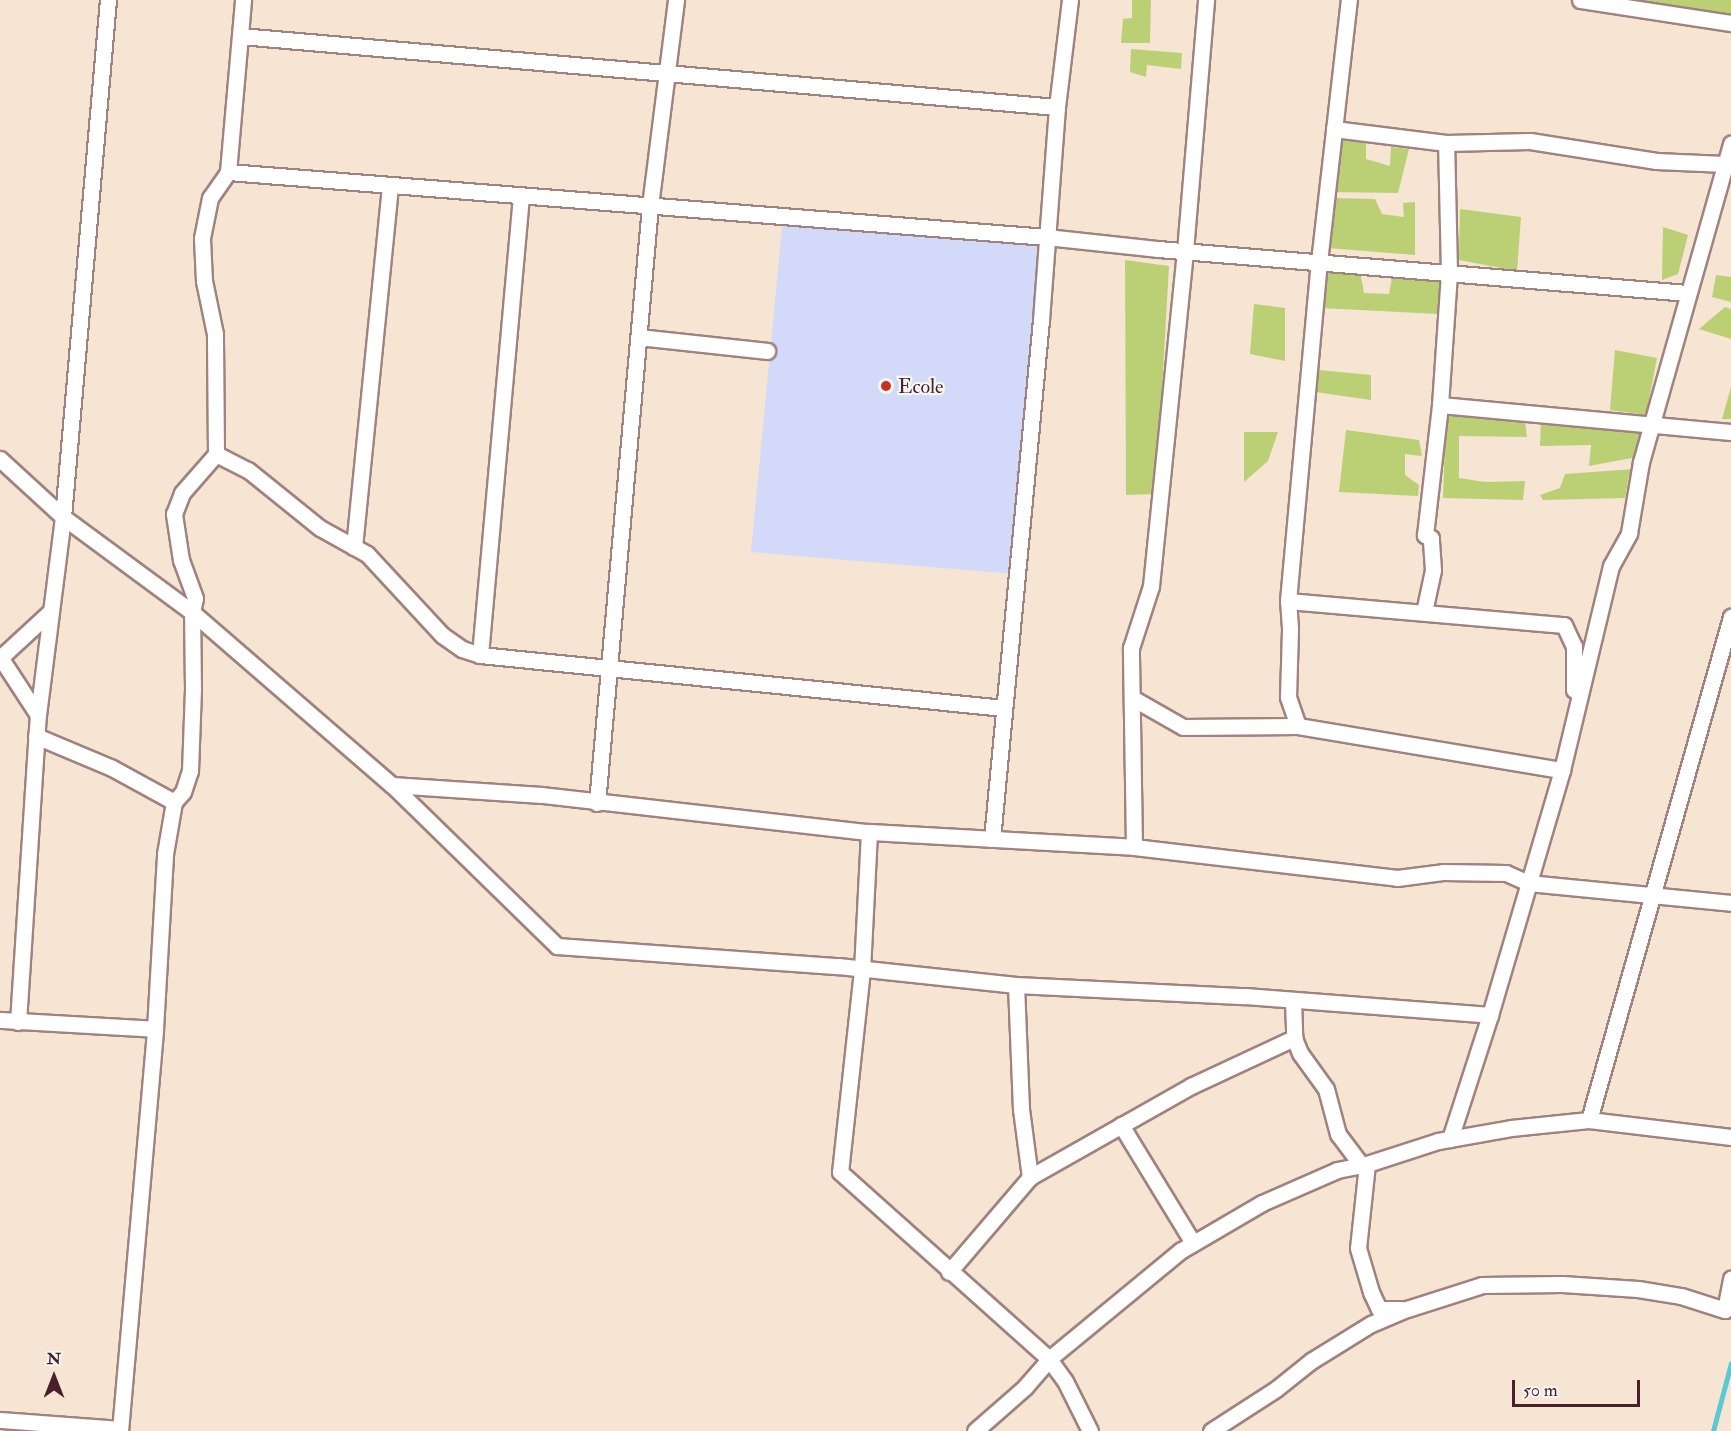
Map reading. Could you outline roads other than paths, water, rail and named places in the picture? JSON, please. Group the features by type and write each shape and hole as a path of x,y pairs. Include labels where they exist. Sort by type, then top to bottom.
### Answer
{"street":[{"path":"18,1022 36,736 63,517 108,0"},
{"path":"0,1420 120,1430 155,1029 165,854 174,802 183,792 190,771 194,593 181,560 174,514 182,493 216,454 215,334 204,281 202,238 210,198 228,172 243,0"},
{"path":"597,803 650,206 676,0"},
{"path":"993,839 1057,107 1070,0"},
{"path":"1134,847 1134,699 1131,648 1150,586 1185,251 1206,0"},
{"path":"1298,726 1288,697 1290,628 1288,601 1319,262 1349,0"},
{"path":"1580,0 1731,23"},
{"path":"240,36 1057,107"},
{"path":"1334,129 1446,143 1530,141 1656,160 1725,164"},
{"path":"1424,612 1433,570 1431,538 1425,535 1440,405 1449,272 1446,143"},
{"path":"1450,1139 1490,1015 1562,770 1611,566 1629,533 1641,462 1731,143"},
{"path":"228,172 1047,237 1185,251 1687,293"},
{"path":"354,547 390,186"},
{"path":"480,655 521,196"},
{"path":"639,337 767,351"},
{"path":"1440,405 1731,432"},
{"path":"216,454 248,470 320,528 368,554 442,635 462,649 480,655 610,670 1004,708"},
{"path":"0,459 63,517 192,612 392,785 557,946 862,970 1016,985 1293,1000 1490,1015"},
{"path":"1288,601 1564,625 1574,646 1574,717"},
{"path":"38,715 1,658 6,650 51,611"},
{"path":"1589,1120 1731,617"},
{"path":"1134,699 1183,727 1298,726 1562,770"},
{"path":"36,736 112,768 174,802"},
{"path":"392,785 542,795 869,832 1134,847 1397,878 1443,872 1506,873 1528,883 1731,903"},
{"path":"869,832 862,970 840,1172 949,1272 1049,1359 1065,1381 1090,1431"},
{"path":"1016,985 1021,1109 1030,1177"},
{"path":"1293,1000 1294,1038 1300,1053 1326,1089 1338,1134 1364,1165 1358,1248 1371,1292 1379,1308 1407,1309"},
{"path":"0,1020 155,1029"},
{"path":"949,1272 1030,1177 1191,1086 1294,1038"},
{"path":"975,1431 1025,1387 1049,1359 1172,1257 1262,1203 1337,1170 1364,1165 1397,1152 1450,1139 1511,1128 1589,1120 1731,1137"},
{"path":"1121,1125 1193,1244"},
{"path":"1211,1431 1276,1389 1311,1361 1371,1324 1407,1309 1482,1285 1638,1288 1682,1296 1725,1310 1731,1279"}],"waterway":[{"path":"1713,1431 1731,1363"}],"place":[{"name":"Ecole","path":"886,386"}]}
